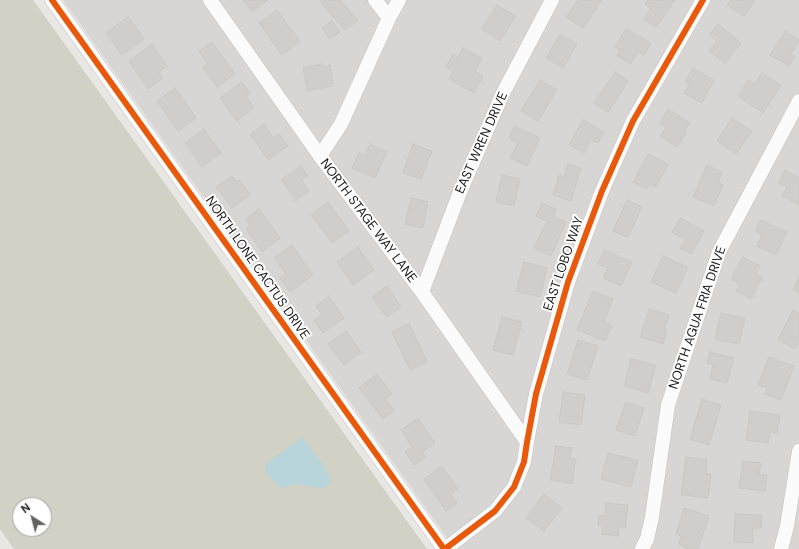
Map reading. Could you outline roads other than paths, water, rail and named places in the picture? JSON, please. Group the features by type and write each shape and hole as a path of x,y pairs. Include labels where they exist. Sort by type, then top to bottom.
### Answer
{"street":[{"name":"NORTH LONE CACTUS DRIVE","path":"52,0 444,549"},
{"name":"NORTH STAGE WAY LANE","path":"210,0 320,156 422,292 527,442"},
{"path":"375,0 389,18"},
{"path":"320,156 341,124 389,18 399,0"},
{"name":"EAST WREN DRIVE","path":"422,292 460,192 503,93 552,0"},
{"name":"EAST LOBO WAY","path":"444,549 495,511 514,487 524,462 536,394 568,282 602,191 633,122 703,0"},
{"name":"NORTH AGUA FRIA DRIVE","path":"642,549 647,539 652,517 668,405 720,252 799,101"},
{"path":"781,549 787,526 799,451"}],"water":[{"path":"302,437 331,478 328,486 322,488 296,484 279,487 265,471 267,464 271,460"}]}
